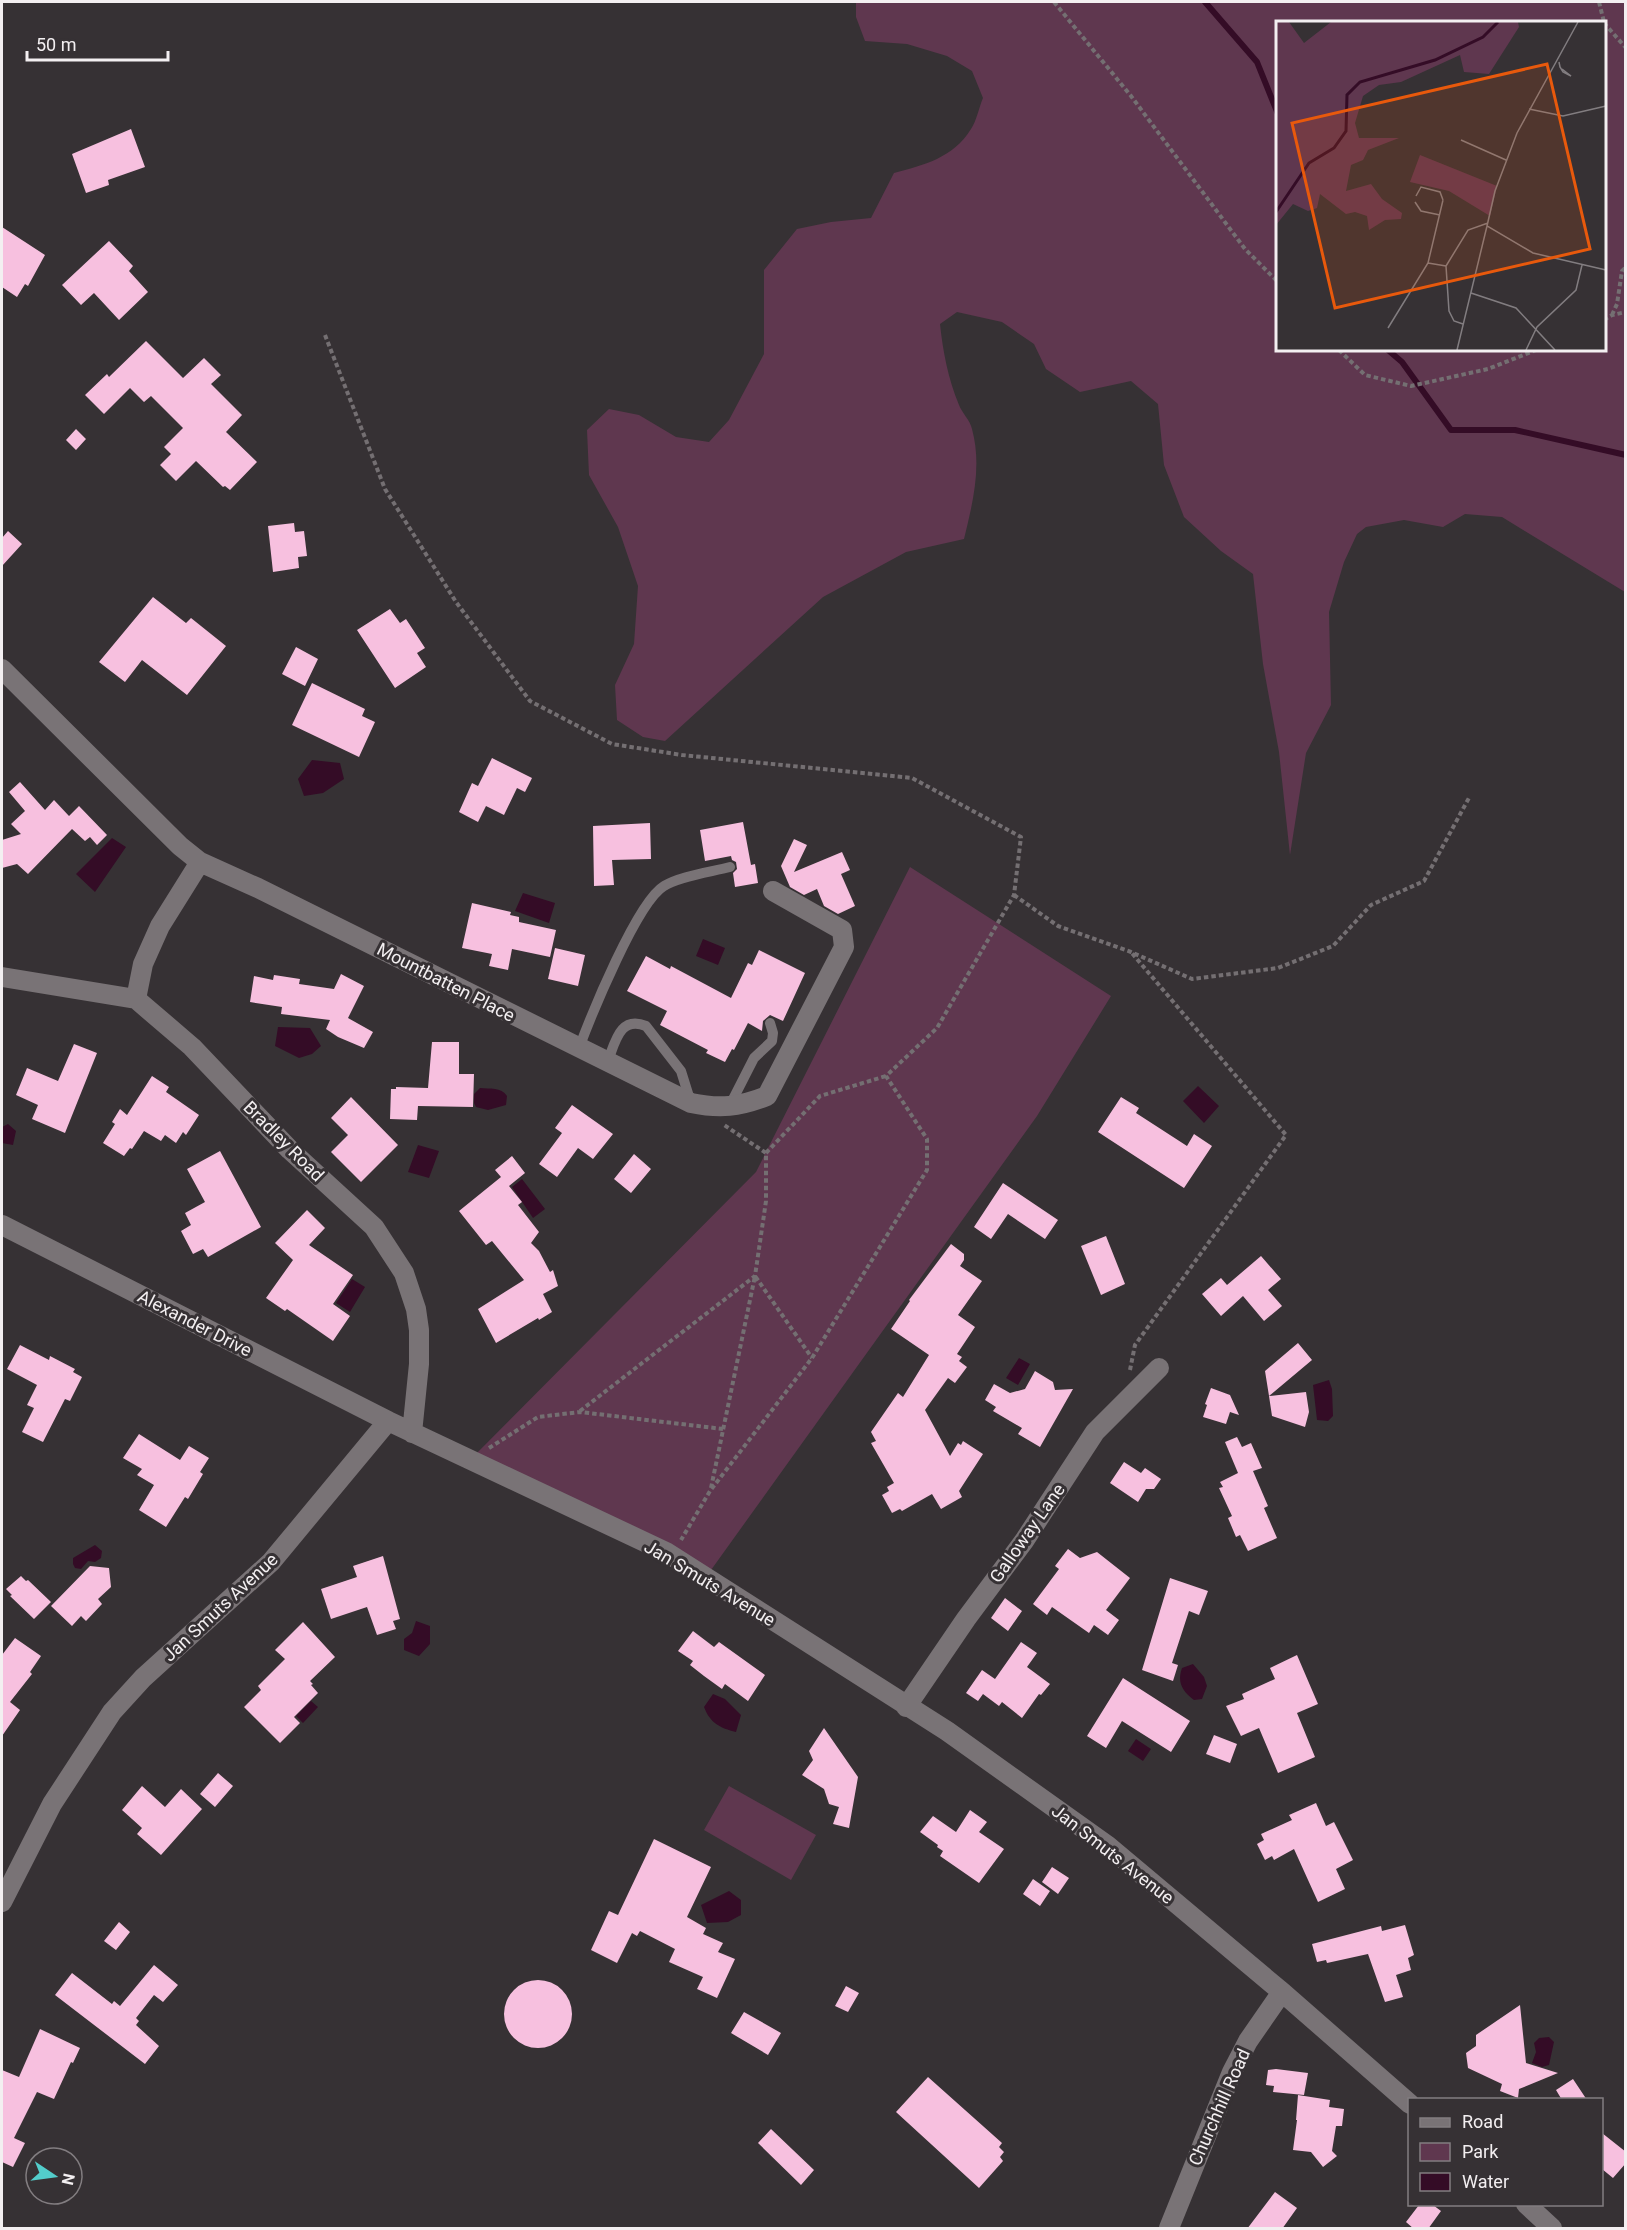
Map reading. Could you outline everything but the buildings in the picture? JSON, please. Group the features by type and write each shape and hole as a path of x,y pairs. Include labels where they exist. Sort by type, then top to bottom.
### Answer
{"street":[{"name":"Mountbatten Place","path":"2,669 148,816 200,862 258,888 607,1063 691,1103 714,1108 724,1114 767,1096 844,947 842,930 773,891"},
{"path":"2,977 136,999 143,964 160,926 200,862"},
{"name":"Bradley Road","path":"136,999 192,1047 291,1150 374,1227 393,1254 411,1288 419,1330 419,1364 412,1433"},
{"name":"Alexander Drive","path":"2,1225 388,1421"},
{"name":"Galloway Lane","path":"906,1707 926,1675 1024,1541 1095,1432 1159,1368"},
{"name":"Jan Smuts Avenue","path":"2,1902 52,1804 112,1713 143,1678 271,1562 388,1421 671,1556 947,1731 1108,1846 1282,1992 1408,2102"},
{"name":"Churchhill Road","path":"1169,2229 1232,2072 1248,2041 1282,1992"},
{"path":"1527,2206 1552,2229"}],"lane":[{"path":"579,1048 617,959 648,899 664,886 730,867"},
{"path":"607,1063 621,1030 627,1024 637,1022 645,1026 681,1071 691,1103"},
{"path":"724,1114 754,1058 772,1041 773,1033 770,1023"}],"path":[{"path":"1054,2 1131,96 1245,249 1276,280"},
{"path":"1599,2 1604,21"},
{"path":"1606,25 1626,48"},
{"path":"1612,315 1619,294 1622,271 1626,267"},
{"path":"1606,319 1612,315 1626,312"},
{"path":"325,335 385,489 456,602 530,701 612,744 682,754 912,778 1021,837 1014,895 937,1028 885,1076 820,1096 766,1153 766,1201 755,1276 710,1491"},
{"path":"1340,351 1365,375 1411,387 1488,369 1533,351"},
{"path":"1014,895 1058,926 1131,952 1192,979 1278,968 1333,946 1371,905 1424,880 1470,796"},
{"path":"1124,1403 1135,1345 1286,1135 1131,952"},
{"path":"671,1556 710,1491 812,1358 927,1170 927,1139 885,1076"},
{"path":"724,1114 766,1153"},
{"path":"755,1276 812,1358"},
{"path":"580,1412 755,1276"},
{"path":"469,1461 538,1418 580,1412 723,1429"}],"green space":[{"path":"856,2 1625,2 1625,592 1502,517 1465,514 1443,527 1404,520 1366,527 1357,534 1344,562 1329,612 1331,705 1306,753 1290,855 1279,752 1263,664 1253,574 1221,551 1184,517 1164,465 1158,404 1131,381 1080,392 1046,369 1034,344 1002,322 957,312 940,324 944,355 952,385 960,408 971,426 975,443 975,484 964,539 906,552 823,597 665,741 643,737 617,720 615,685 634,644 638,586 618,527 589,475 587,430 609,409 639,415 676,437 709,442 729,420 764,354 764,270 797,229 831,222 871,218 894,173 947,154 964,139 976,118 983,98 972,71 947,56 907,44 865,41 856,17"},
{"path":"910,867 1111,996 1037,1116 706,1577 469,1461 756,1172"},
{"path":"729,1786 816,1835 791,1880 704,1830"}],"water":[{"path":"312,760 340,763 344,779 323,793 304,796 298,779"},
{"path":"112,838 126,847 95,892 76,874"},
{"path":"523,893 555,903 549,923 515,911"},
{"path":"703,939 725,948 718,965 696,956"},
{"path":"278,1027 310,1028 321,1046 312,1054 299,1058 275,1046"},
{"path":"1198,1086 1219,1106 1204,1123 1183,1101"},
{"path":"480,1088 502,1091 507,1096 506,1105 488,1110 476,1107 474,1094"},
{"path":"8,1124 16,1131 13,1145 2,1143 2,1127"},
{"path":"418,1145 439,1151 429,1178 408,1172"},
{"path":"522,1179 545,1209 533,1218 512,1187"},
{"path":"352,1279 365,1287 350,1312 336,1303"},
{"path":"1019,1358 1030,1364 1018,1385 1006,1378"},
{"path":"1329,1380 1332,1389 1333,1416 1328,1421 1317,1420 1313,1385"},
{"path":"95,1545 102,1551 101,1558 95,1562 88,1561 81,1569 75,1568 73,1558"},
{"path":"416,1621 430,1626 430,1644 419,1656 404,1650 404,1639 412,1633"},
{"path":"1193,1664 1204,1677 1207,1686 1202,1699 1194,1700 1186,1693 1180,1682 1182,1668"},
{"path":"713,1694 725,1699 741,1715 736,1732 716,1724 706,1713 704,1707"},
{"path":"311,1701 318,1707 303,1723 296,1716"},
{"path":"1136,1739 1151,1749 1143,1761 1128,1751"},
{"path":"729,1891 741,1900 741,1915 728,1922 707,1923 701,1905"},
{"path":"1549,2037 1554,2042 1549,2065 1542,2067 1532,2063 1536,2052 1534,2043 1539,2038"}],"waterway":[{"path":"1205,2 1257,62 1276,109"},
{"path":"1389,351 1402,362 1451,430 1515,430 1626,455"}]}
